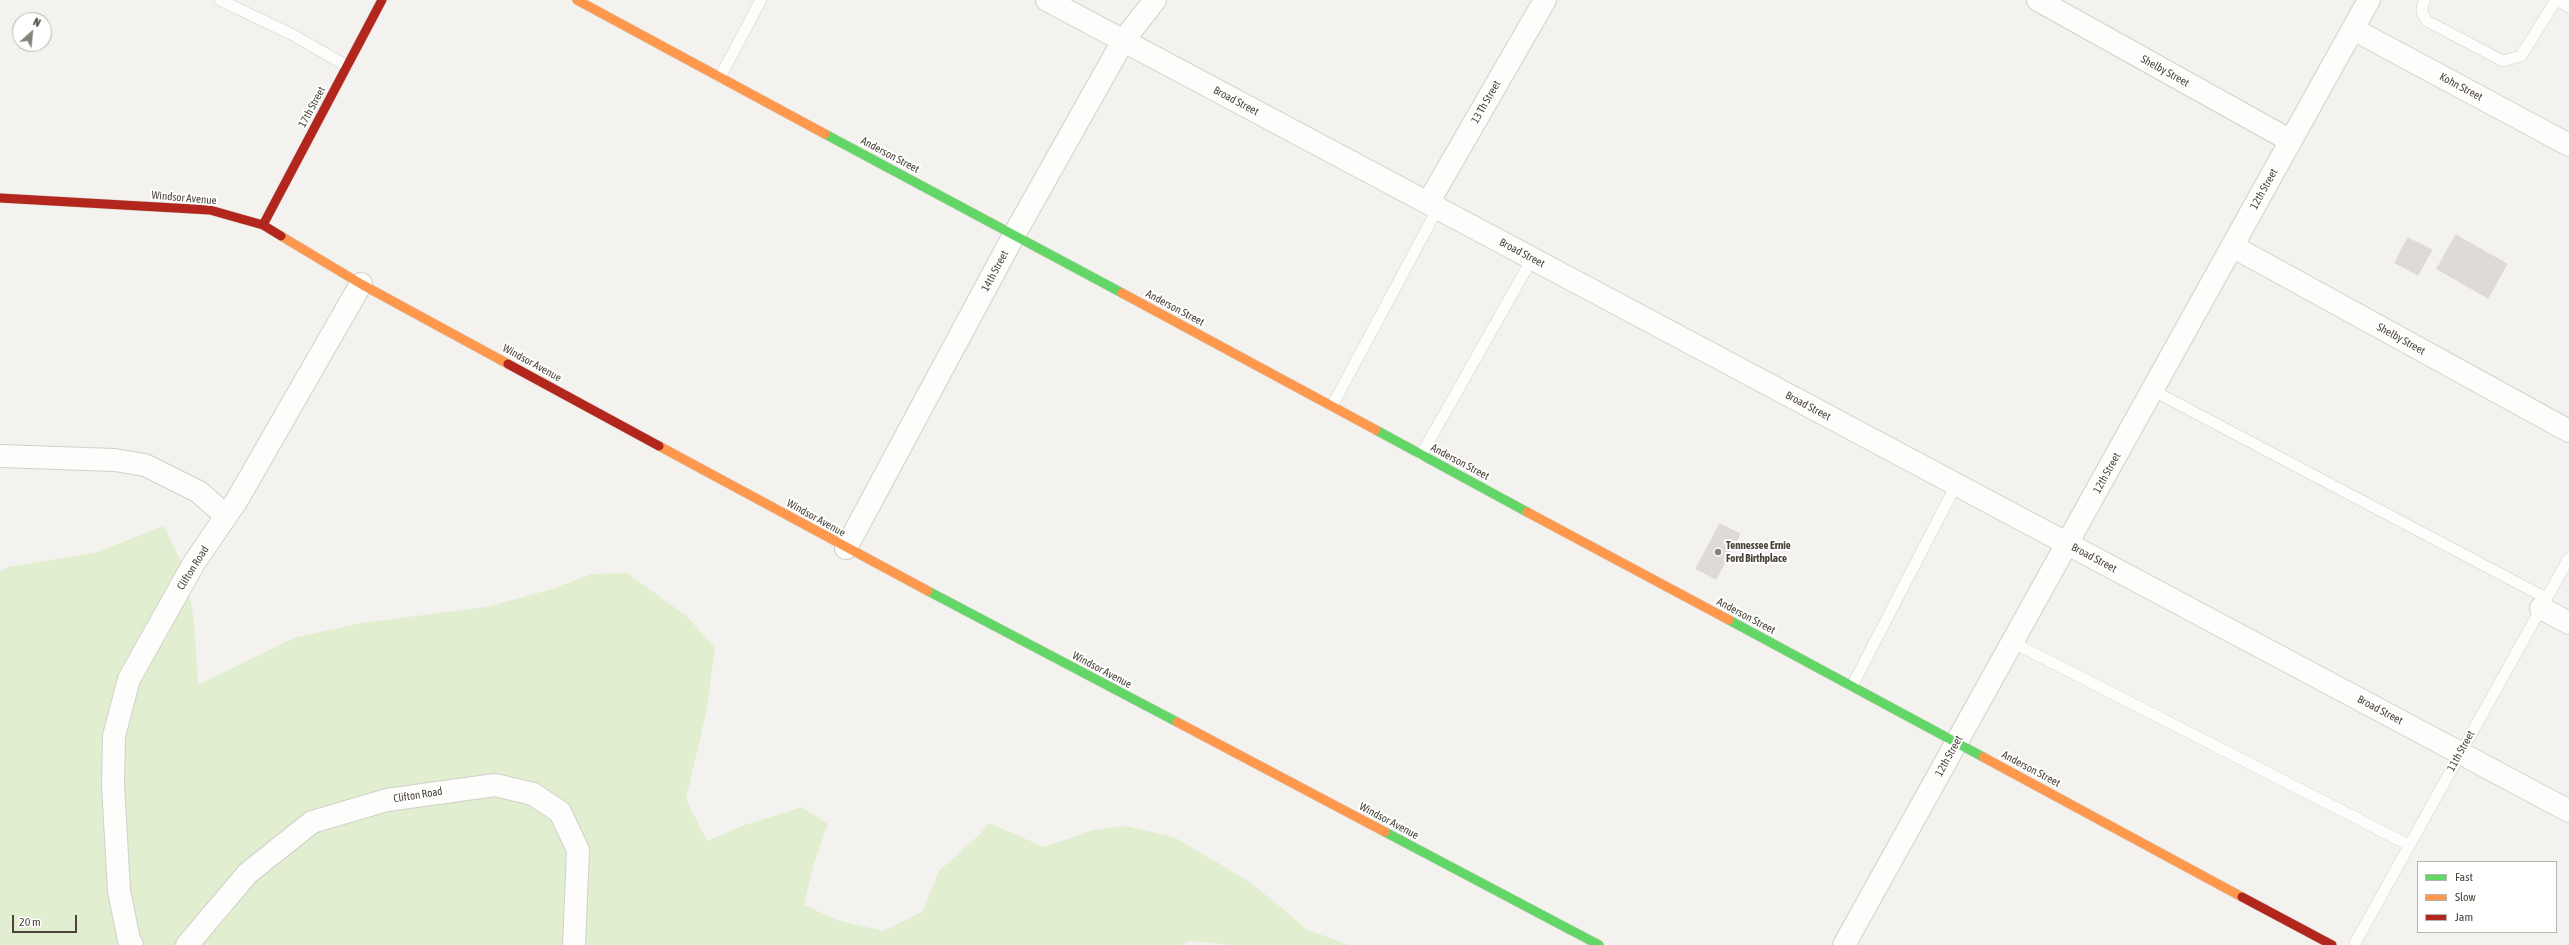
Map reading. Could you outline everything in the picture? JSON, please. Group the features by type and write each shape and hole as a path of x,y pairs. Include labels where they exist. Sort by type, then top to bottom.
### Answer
{"street":[{"name":"17th Street","path":"263,225 382,0"},
{"name":"Anderson Street","path":"577,0 2332,945"},
{"name":"Broad Street","path":"1047,0 2569,811"},
{"name":"14th Street","path":"846,548 1014,235 1123,40 1155,0"},
{"name":"13 Th Street","path":"1433,206 1544,0"},
{"name":"Shelby Street","path":"2038,0 2291,141"},
{"name":"12th Street","path":"1844,945 2369,0"},
{"name":"Kohn Street","path":"2353,29 2569,146"},
{"name":"Windsor Avenue","path":"0,198 210,210 263,225 361,284 846,548 1599,945"},
{"name":"Shelby Street","path":"2232,246 2569,431"},
{"name":"Clifton Road","path":"132,945 129,940 119,891 113,786 114,736 129,679 194,563 226,516 361,284"},
{"path":"0,456 115,460 146,465 199,492 226,516"},
{"path":"2543,603 2569,623"},
{"name":"Clifton Road","path":"187,945 248,873 312,822 387,800 446,790 495,785 534,794 560,812 578,850 574,945"}],"lane":[{"path":"220,0 293,35 347,66"},
{"path":"720,77 761,0"},
{"path":"2425,0 2422,6 2422,14 2427,21 2502,61 2521,56 2557,0 2569,7"},
{"path":"1332,406 1433,206"},
{"path":"1421,455 1532,259"},
{"path":"2152,390 2543,603"},
{"path":"1852,686 1956,484"},
{"name":"11th Street","path":"2354,945 2569,558"},
{"path":"2012,642 2409,845"}],"green space":[{"path":"164,526 186,572 194,622 198,685 294,638 361,623 487,607 552,589 591,574 627,573 685,615 715,647 707,709 686,799 707,841 742,826 802,807 828,824 814,863 804,905 837,920 883,931 922,912 939,871 979,835 989,823 1044,847 1093,830 1126,826 1176,838 1250,882 1308,930 1349,945 1232,945 1189,941 1181,945 0,945 0,572 7,567 94,553"}],"building":[{"path":"2456,235 2507,264 2488,298 2437,269"},
{"path":"2408,238 2432,250 2418,275 2395,263"},
{"name":"Tennessee Ernie Ford Birthplace","path":"1720,524 1740,534 1716,579 1696,569"}],"traffic: fast":[{"path":"825,134 1122,293"},
{"path":"1376,430 1527,512"},
{"path":"928,591 1177,722"},
{"path":"1729,620 1983,757"},
{"path":"1385,832 1599,945"}],"traffic: slow":[{"path":"577,0 825,134"},
{"path":"281,236 361,284 508,364"},
{"path":"1122,293 1376,430"},
{"path":"659,446 928,591"},
{"path":"1527,512 1729,620"},
{"path":"1177,722 1385,832"},
{"path":"1983,757 2242,897"}],"traffic: jam":[{"path":"263,225 382,0"},
{"path":"0,198 210,210 263,225 281,236"},
{"path":"508,364 659,446"},
{"path":"2242,897 2332,945"}],"place":[{"name":"Tennessee Ernie Ford Birthplace","path":"1718,552"}]}
